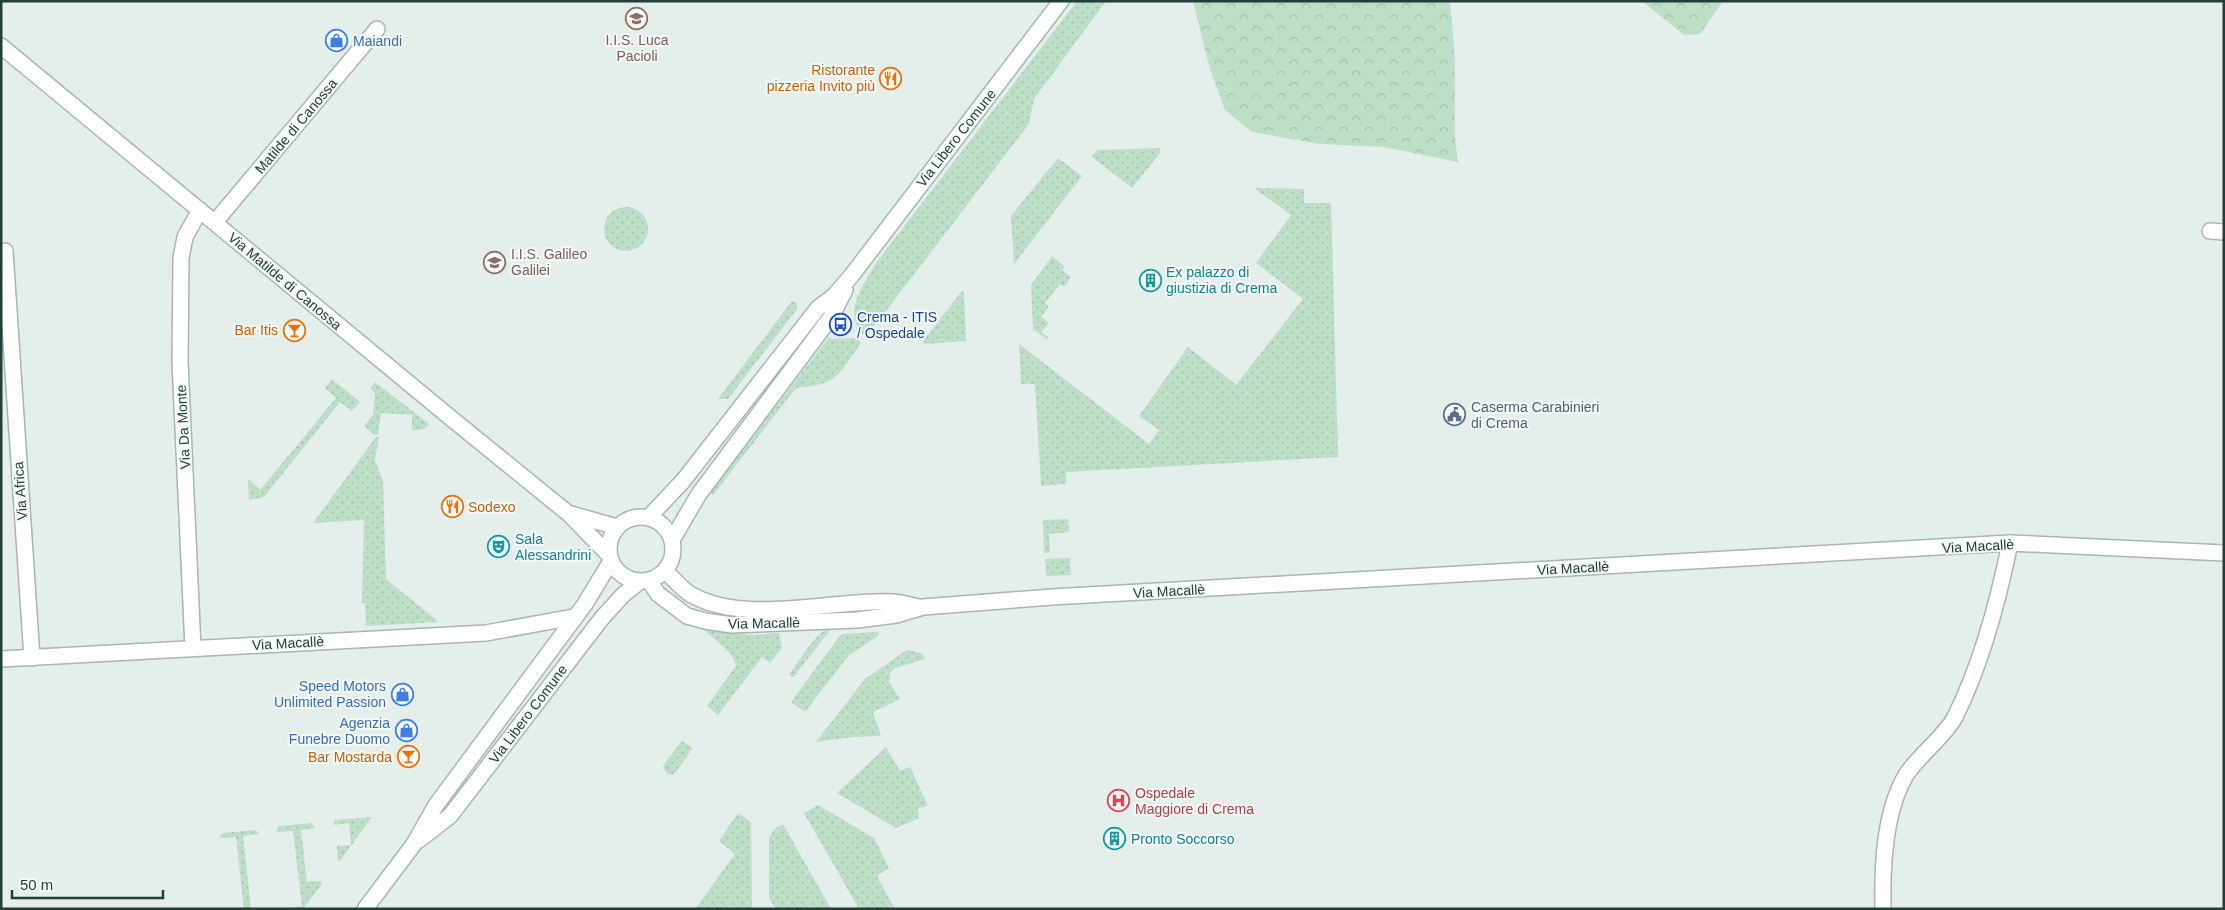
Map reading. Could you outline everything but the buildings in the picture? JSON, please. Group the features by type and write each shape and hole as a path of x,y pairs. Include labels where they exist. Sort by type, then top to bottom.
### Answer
{"street":[{"name":"Via Libero Comune","path":"648,518 683,481 818,308 834,296 852,275 1061,1"},
{"name":"Matilde di Canossa","path":"214,222 377,29"},
{"name":"Via Matilde di Canossa","path":"1,46 446,414 570,514 610,558"},
{"name":"Via Da Monte","path":"193,648 180,362 181,258 185,237 200,210"},
{"name":"Via Africa","path":"5,251 5,324 32,658"},
{"name":"Via Libero Comune","path":"414,844 450,816 602,618 623,594 665,571 673,556 672,540 699,494 831,317 852,275"},
{"name":"Via Matilde di Canossa","path":"570,514 618,527"},
{"path":"618,527 632,518 648,518 663,526 672,540"},
{"name":"Via Libero Comune","path":"365,909 414,844 436,805 585,604 610,558 609,545 612,534 618,527"},
{"name":"Via Macallè","path":"644,581 687,616 705,622 732,625 857,620 896,616 923,607 1052,597 2010,543 2224,553"},
{"path":"1883,909 1882,876 1890,816 1906,776 1953,720 1968,689 1997,602 2010,543"},
{"path":"610,558 614,568 620,574 644,581"},
{"name":"Via Macallè","path":"665,571 689,593 708,602 732,609 770,609 894,602 923,607"},
{"name":"Via Macallè","path":"1,659 486,633 574,617"}],"green space":[{"path":"1077,1 1106,1 1034,99 1029,124 866,337 858,328 854,310 860,291 876,263"},
{"path":"1193,1 1450,1 1455,59 1455,137 1458,162 1384,147 1320,144 1252,132 1225,110 1209,66"},
{"path":"1642,1 1723,1 1700,34 1684,35"},
{"path":"1160,148 1160,153 1132,188 1091,156 1098,150"},
{"path":"1058,158 1082,176 1014,264 1011,216"},
{"path":"1254,188 1304,189 1304,203 1331,203 1338,457 1066,472 1066,484 1041,486 1035,384 1021,384 1019,344 1149,444 1159,430 1139,416 1188,347 1236,385 1303,299 1256,263 1291,215"},
{"path":"626,207 638,211 644,217 648,229 644,241 638,247 626,251 614,247 608,241 604,229 608,217 614,211"},
{"path":"1052,256 1065,267 1062,270 1071,277 1064,287 1060,284 1045,303 1049,306 1041,317 1049,323 1041,332 1048,337 1046,339 1033,329 1031,285"},
{"path":"962,291 964,293 966,341 924,344 923,341"},
{"path":"792,301 797,303 797,309 728,399 718,399"},
{"path":"829,337 832,339 855,338 861,343 841,371 829,381 796,388 713,495 710,493"},
{"path":"332,379 360,402 352,411 340,402 264,497 249,500 248,479 260,490 336,398 325,388"},
{"path":"375,382 429,424 426,428 412,430 412,415 381,413 378,434 375,435 364,426 373,415 375,393 370,388"},
{"path":"376,437 379,437 375,460 383,481 386,579 439,622 366,626 365,603 362,603 364,520 313,523"},
{"path":"1068,519 1069,532 1049,534 1050,552 1044,553 1043,520"},
{"path":"1070,558 1071,575 1046,576 1045,559"},
{"path":"833,626 793,678 789,675 803,654 821,633"},
{"path":"704,630 753,635 779,633 782,648 770,663 762,657 718,715 707,706 736,666 728,651"},
{"path":"879,632 878,636 849,655 805,712 791,702 841,634"},
{"path":"907,650 921,653 925,659 895,668 890,673 889,681 900,699 873,712 881,736 853,737 816,742 865,679"},
{"path":"682,741 693,748 675,773 667,774 663,766"},
{"path":"886,747 900,771 910,767 928,806 918,808 919,818 896,828 837,793"},
{"path":"818,805 874,838 889,868 877,876 895,909 859,909 804,813"},
{"path":"738,813 751,822 752,909 695,909 735,854 719,841"},
{"path":"372,817 340,861 338,860 337,846 351,845 349,823 334,825 334,820"},
{"path":"312,823 315,828 301,830 307,882 321,881 322,884 303,909 287,909 302,906 293,831 277,832 277,829 279,826"},
{"path":"783,824 831,909 776,909 769,898 769,837 776,828"},
{"path":"256,830 259,834 243,836 251,909 244,909 236,837 221,838 220,836 223,833"}],"place":[{"name":"I.I.S. Luca Pacioli","path":"637,18"},
{"name":"Maiandi","path":"337,41"},
{"name":"Ristorante pizzeria Invito più","path":"891,78"},
{"name":"I.I.S. Galileo Galilei","path":"495,262"},
{"name":"Ex palazzo di giustizia di Crema","path":"1150,280"},
{"name":"Crema - ITIS / Ospedale","path":"841,325"},
{"name":"Bar Itis","path":"294,330"},
{"name":"Caserma Carabinieri di Crema","path":"1455,415"},
{"name":"Sodexo","path":"452,507"},
{"name":"Sala Alessandrini","path":"499,547"},
{"name":"Speed Motors Unlimited Passion","path":"402,694"},
{"name":"Agenzia Funebre Duomo","path":"406,731"},
{"name":"Bar Mostarda","path":"408,757"},
{"name":"Ospedale Maggiore di Crema","path":"1119,801"},
{"name":"Pronto Soccorso","path":"1115,839"}]}
